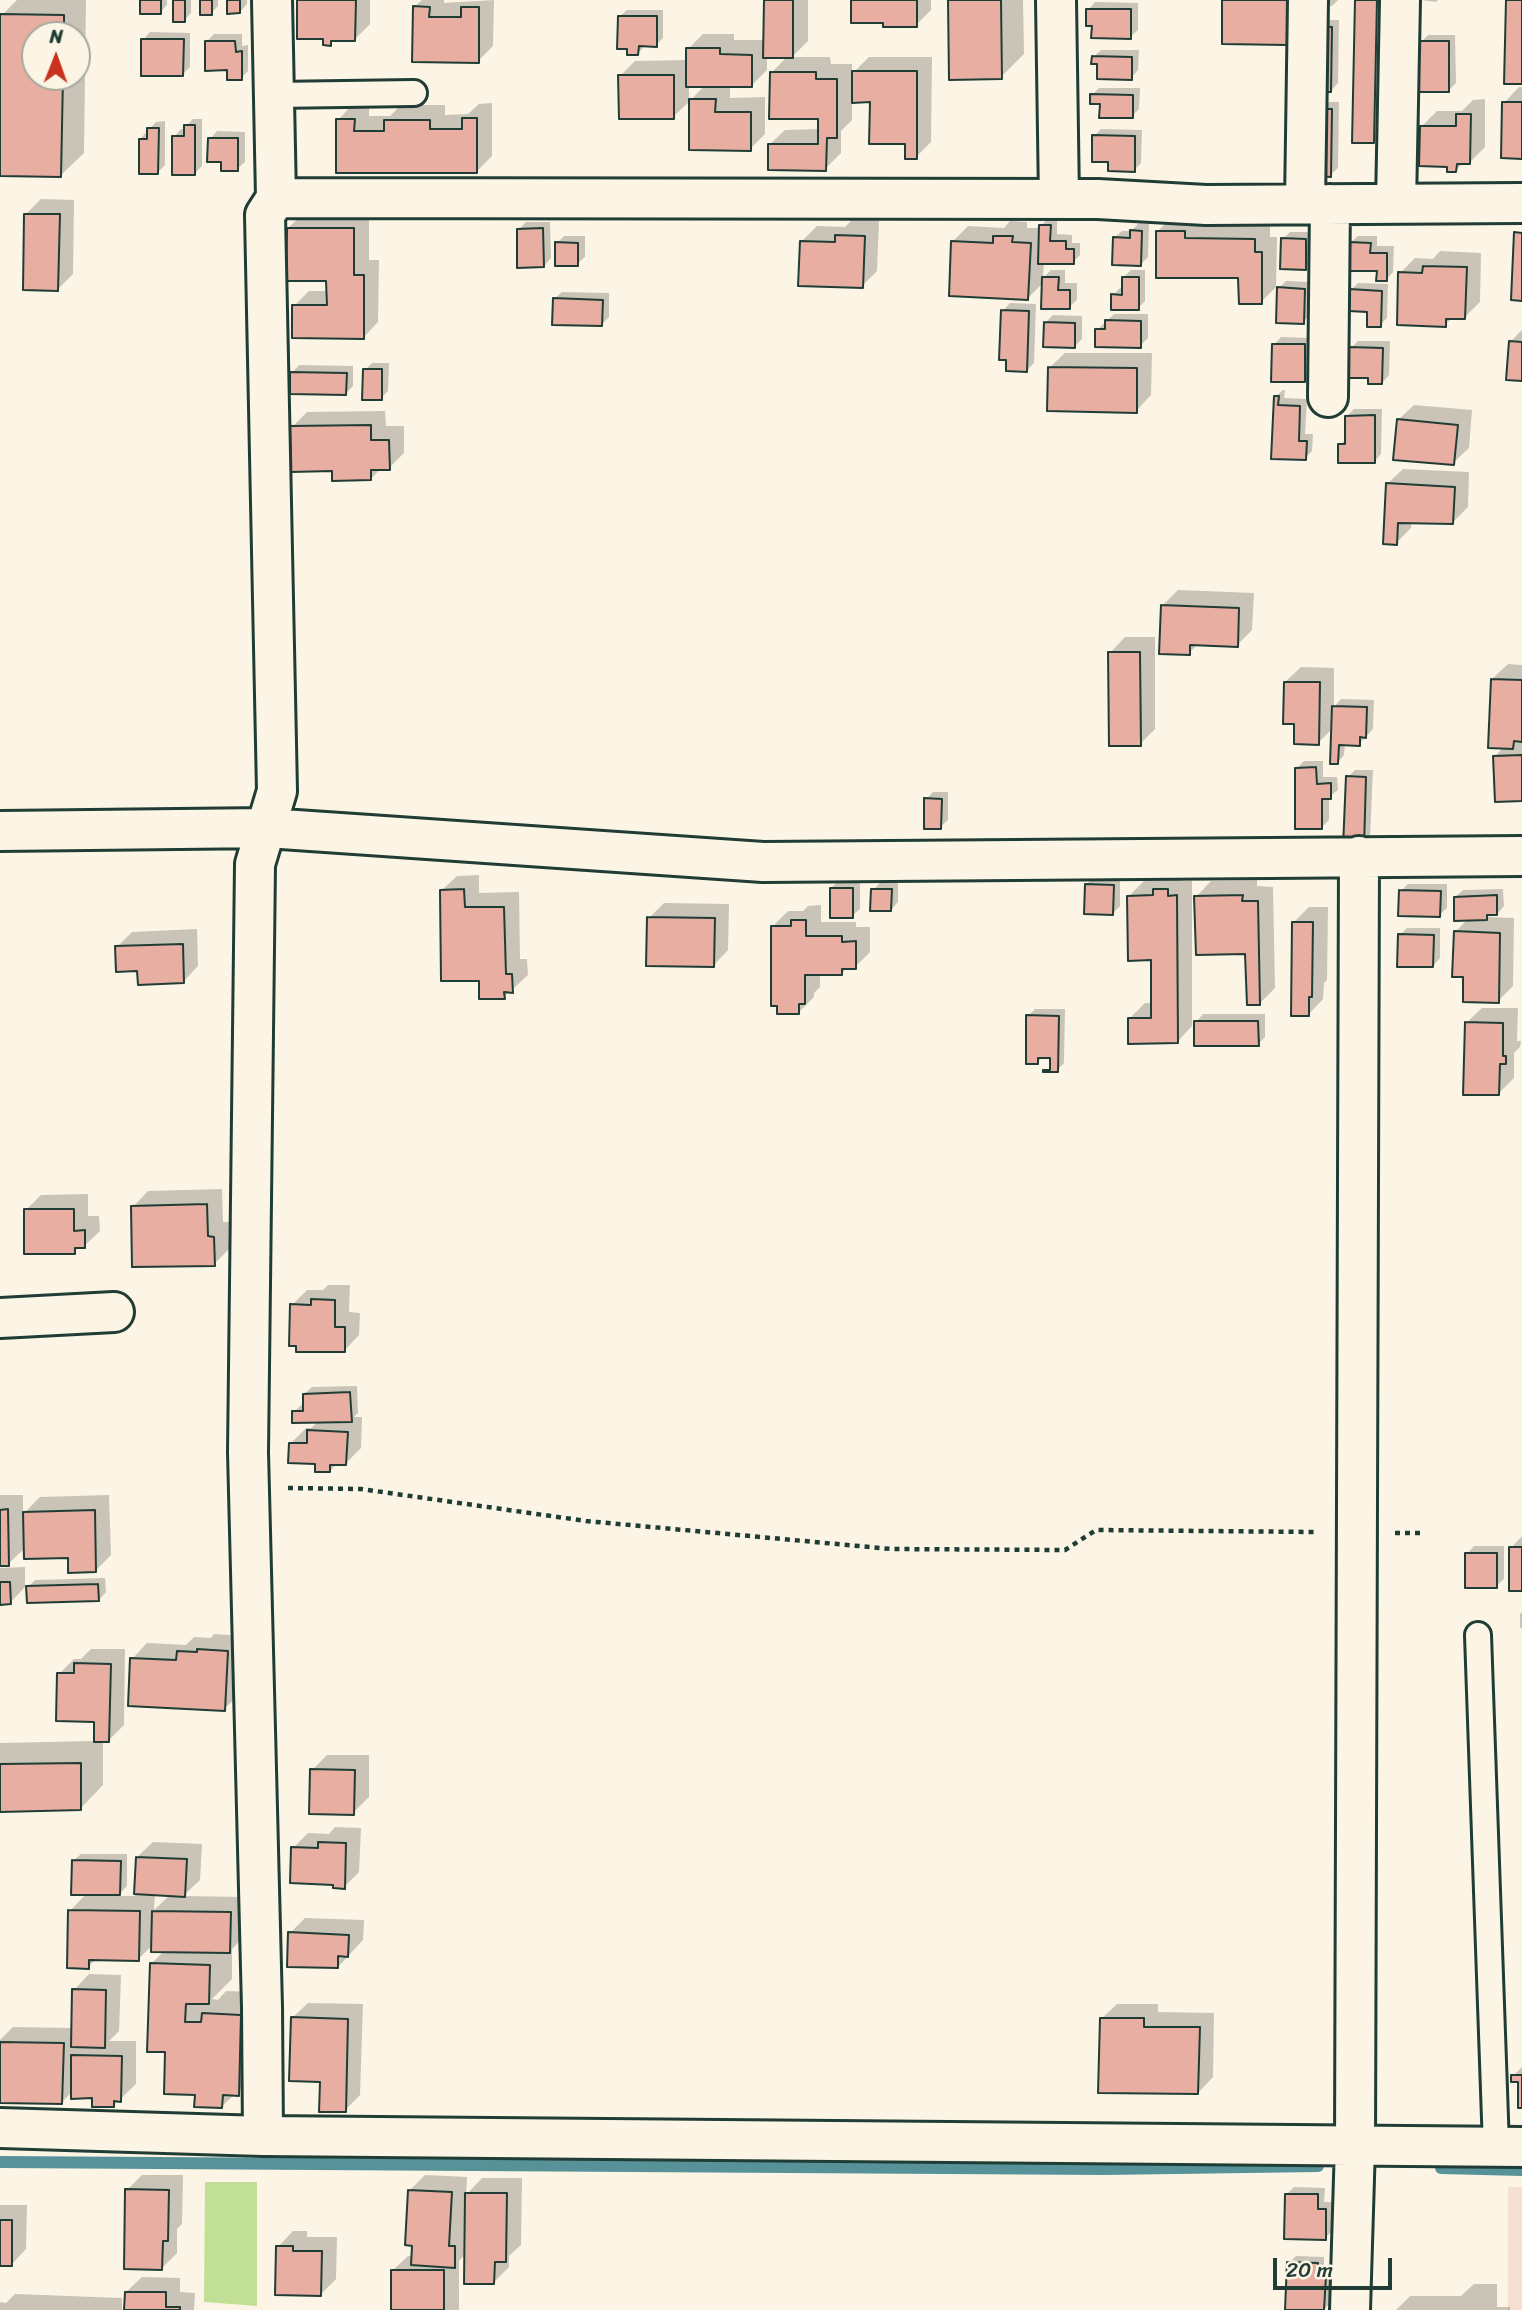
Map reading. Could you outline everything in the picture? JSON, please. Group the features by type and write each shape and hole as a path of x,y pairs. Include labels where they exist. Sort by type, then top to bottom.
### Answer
{"street":[{"path":"263,2136 249,1487 255,864 277,791 265,215 276,198 272,0"},
{"path":"1056,0 1059,199"},
{"path":"1308,0 1328,397"},
{"path":"1396,204 1400,0"},
{"path":"276,198 1059,199 1206,205 1522,203"},
{"path":"0,831 267,828 763,862 1522,856"},
{"path":"1350,2310 1356,2145 1359,856"},
{"path":"0,1318 114,1312"},
{"path":"0,2128 263,2136 1509,2147"}],"lane":[{"path":"274,95 414,93"},
{"path":"1478,1635 1509,2147"}],"path":[{"path":"249,1487 361,1489 586,1521 891,1549 1065,1550 1096,1530 1328,1532"},
{"path":"1382,1532 1423,1533"}],"shaded area":[{"path":"1508,2187 1522,2187 1522,2310 1508,2310"}],"green space":[{"path":"205,2182 257,2182 257,2306 204,2302"}],"building":[{"path":"140,0 161,0 161,14 140,14"},
{"path":"173,0 185,0 185,22 173,22"},
{"path":"200,0 212,0 212,15 200,15"},
{"path":"227,0 240,0 240,13 227,14"},
{"path":"297,0 356,0 355,41 331,41 331,46 323,45 323,39 297,39"},
{"path":"764,0 793,0 793,58 763,58"},
{"path":"851,0 917,0 917,27 851,23"},
{"path":"948,0 1001,0 1002,79 949,80"},
{"path":"1222,0 1287,0 1287,45 1222,44"},
{"path":"1355,0 1377,0 1374,143 1352,143"},
{"path":"1506,0 1522,0 1522,84 1504,84"},
{"path":"413,6 430,7 429,17 461,17 461,7 479,7 479,63 412,62"},
{"path":"1086,9 1131,9 1131,39 1091,38 1092,26 1086,26"},
{"path":"0,14 64,15 64,21 21,21 21,91 63,91 61,177 0,176"},
{"path":"618,16 657,16 657,47 639,46 638,55 627,55 627,49 617,49"},
{"path":"1321,26 1332,27 1331,92 1320,92"},
{"path":"141,39 184,39 183,76 141,76"},
{"path":"205,41 235,41 236,52 242,51 242,80 227,80 227,70 205,71"},
{"path":"1419,41 1449,41 1449,92 1419,92"},
{"path":"686,48 720,48 720,54 752,55 752,87 686,87"},
{"path":"1092,56 1132,57 1132,80 1097,79 1097,64 1091,64"},
{"path":"852,71 917,71 917,159 905,159 905,144 869,144 870,102 852,103"},
{"path":"770,72 816,72 816,79 837,79 837,138 827,138 826,171 768,170 768,144 818,144 818,119 769,119"},
{"path":"618,75 674,75 674,119 619,119"},
{"path":"1090,94 1133,95 1133,118 1099,118 1100,104 1090,104"},
{"path":"689,99 716,99 715,112 751,112 751,151 689,150"},
{"path":"1502,102 1522,102 1522,159 1501,158"},
{"path":"1320,109 1332,109 1331,177 1318,176"},
{"path":"1456,114 1471,114 1470,164 1457,164 1456,172 1447,172 1447,167 1419,166 1420,126 1456,126"},
{"path":"462,118 477,118 477,173 336,173 336,119 355,119 354,131 384,131 384,120 430,120 430,129 462,129"},
{"path":"184,125 195,125 195,175 172,175 172,136 184,136"},
{"path":"147,128 159,128 158,174 139,174 139,139 147,139"},
{"path":"1092,135 1135,136 1135,172 1108,171 1108,162 1092,162"},
{"path":"208,138 238,138 238,171 221,171 221,162 207,162"},
{"path":"24,214 60,214 58,291 23,290"},
{"path":"1039,225 1051,225 1050,241 1066,241 1066,249 1074,249 1074,264 1038,264"},
{"path":"287,228 354,228 354,275 364,275 364,339 292,338 292,305 327,305 326,281 286,281"},
{"path":"543,228 544,267 517,268 517,229"},
{"path":"1130,230 1142,231 1141,266 1112,265 1113,237 1130,238"},
{"path":"1156,231 1185,231 1185,238 1255,239 1255,252 1262,252 1262,304 1239,304 1238,278 1156,278"},
{"path":"1514,232 1522,233 1522,301 1511,300"},
{"path":"835,235 865,236 863,288 798,286 800,241 835,242"},
{"path":"993,236 1013,236 1012,242 1031,243 1028,300 949,296 951,241 993,243"},
{"path":"1281,238 1306,239 1306,270 1280,269"},
{"path":"555,242 578,243 578,266 555,266"},
{"path":"1349,242 1371,243 1370,253 1387,253 1387,281 1376,281 1377,271 1348,271"},
{"path":"1423,266 1467,267 1465,319 1446,319 1446,327 1397,325 1398,272 1422,273"},
{"path":"1042,277 1059,277 1058,290 1070,290 1070,309 1041,309"},
{"path":"1122,277 1139,277 1139,310 1111,310 1111,294 1122,295"},
{"path":"1277,287 1305,289 1304,324 1276,323"},
{"path":"1349,289 1382,291 1381,327 1367,327 1367,312 1349,311"},
{"path":"553,298 603,300 602,326 552,325"},
{"path":"1001,310 1029,311 1027,372 1006,371 1006,360 999,360"},
{"path":"1105,320 1141,321 1141,348 1095,347 1095,329 1105,329"},
{"path":"1044,322 1075,323 1075,348 1043,347"},
{"path":"1509,341 1522,342 1522,381 1506,380"},
{"path":"1272,344 1305,344 1305,382 1271,382"},
{"path":"1349,347 1383,348 1382,384 1368,384 1368,378 1349,378"},
{"path":"1048,367 1137,368 1137,413 1047,411"},
{"path":"363,369 382,369 382,400 362,400"},
{"path":"290,372 347,373 346,395 290,394"},
{"path":"1274,396 1279,396 1278,405 1300,406 1299,441 1307,441 1306,460 1271,459"},
{"path":"1375,415 1375,463 1338,463 1338,444 1345,444 1345,416"},
{"path":"1397,419 1458,425 1454,465 1393,460"},
{"path":"371,425 371,440 389,440 390,470 371,470 371,480 332,481 332,471 291,472 290,426"},
{"path":"1386,483 1455,487 1453,524 1398,523 1397,545 1383,544"},
{"path":"1161,605 1239,608 1238,647 1190,645 1190,655 1159,654"},
{"path":"1108,652 1140,652 1141,746 1109,746"},
{"path":"1491,679 1522,680 1522,742 1514,741 1513,749 1488,748"},
{"path":"1284,682 1320,682 1319,745 1294,744 1294,724 1283,724"},
{"path":"1332,706 1367,707 1366,738 1360,737 1360,746 1339,745 1338,764 1330,764"},
{"path":"1522,755 1522,801 1495,802 1493,756"},
{"path":"1316,767 1317,784 1331,783 1331,799 1322,799 1322,829 1295,829 1295,768"},
{"path":"1346,776 1366,777 1364,847 1343,847"},
{"path":"924,798 942,799 941,829 924,829"},
{"path":"1085,884 1114,885 1113,915 1084,914"},
{"path":"830,888 853,888 853,918 830,918"},
{"path":"464,889 465,907 504,907 506,974 512,974 513,993 504,992 505,999 479,999 479,981 441,981 440,890"},
{"path":"871,889 892,889 891,911 870,911"},
{"path":"1153,889 1168,889 1168,896 1177,895 1178,1043 1128,1044 1128,1018 1151,1018 1151,960 1128,961 1127,896 1153,895"},
{"path":"1399,890 1441,891 1440,917 1398,916"},
{"path":"1243,895 1242,901 1258,901 1260,1005 1247,1005 1245,954 1196,955 1194,896"},
{"path":"1497,895 1497,915 1487,915 1487,920 1454,921 1454,897"},
{"path":"647,917 715,918 714,967 646,966"},
{"path":"791,920 806,920 806,936 842,936 842,942 856,941 856,969 842,969 842,975 805,975 805,1004 799,1004 799,1014 777,1014 777,1006 771,1006 771,926 791,926"},
{"path":"1292,922 1313,922 1312,997 1309,997 1309,1016 1291,1016"},
{"path":"1454,931 1500,933 1499,1003 1463,1002 1463,977 1452,977"},
{"path":"1398,934 1434,935 1433,967 1397,967"},
{"path":"183,944 184,983 138,985 137,971 116,972 115,946"},
{"path":"1026,1015 1059,1016 1058,1072 1043,1072 1050,1070 1050,1058 1038,1058 1038,1064 1026,1064"},
{"path":"1194,1021 1258,1021 1259,1046 1194,1046"},
{"path":"1465,1022 1503,1023 1503,1056 1506,1056 1506,1064 1500,1064 1499,1095 1463,1095"},
{"path":"207,1204 208,1236 214,1237 215,1266 132,1267 131,1206"},
{"path":"24,1209 74,1209 74,1231 85,1230 85,1248 75,1248 75,1254 24,1254"},
{"path":"311,1299 335,1300 335,1327 345,1327 345,1352 296,1352 296,1346 289,1346 290,1304 311,1305"},
{"path":"350,1392 352,1422 292,1423 292,1411 303,1411 303,1394"},
{"path":"307,1430 348,1432 346,1465 330,1465 330,1472 315,1472 315,1464 288,1463 289,1443 307,1443"},
{"path":"8,1509 9,1566 0,1566 0,1510"},
{"path":"95,1510 96,1572 68,1573 68,1558 24,1559 23,1512"},
{"path":"1509,1547 1522,1547 1522,1591 1509,1591"},
{"path":"1465,1553 1497,1553 1497,1588 1465,1588"},
{"path":"0,1582 10,1582 11,1604 0,1605"},
{"path":"98,1584 99,1601 27,1603 26,1586"},
{"path":"197,1649 228,1651 225,1711 128,1706 130,1658 176,1660 177,1651 197,1652"},
{"path":"74,1663 111,1664 109,1742 94,1742 94,1722 56,1721 57,1673 74,1673"},
{"path":"81,1763 81,1810 0,1812 0,1764"},
{"path":"310,1769 355,1770 354,1815 309,1814"},
{"path":"318,1842 346,1843 345,1889 333,1888 333,1885 290,1883 291,1847 318,1848"},
{"path":"136,1857 187,1859 185,1897 134,1894"},
{"path":"72,1860 121,1861 120,1895 71,1895"},
{"path":"68,1910 140,1911 139,1961 89,1960 89,1969 67,1968"},
{"path":"152,1911 231,1912 230,1953 151,1952"},
{"path":"288,1932 349,1935 348,1957 338,1956 338,1968 287,1967"},
{"path":"150,1963 210,1965 209,2004 186,2004 185,2022 201,2022 202,2013 241,2015 239,2096 223,2095 222,2108 194,2107 195,2095 164,2094 165,2052 147,2052"},
{"path":"72,1989 106,1990 105,2048 71,2047"},
{"path":"291,2017 348,2019 346,2112 319,2112 320,2082 289,2081"},
{"path":"1100,2018 1144,2018 1144,2027 1200,2027 1198,2094 1098,2093"},
{"path":"0,2042 64,2043 62,2104 0,2103"},
{"path":"71,2055 122,2056 121,2102 114,2101 114,2107 92,2107 92,2098 71,2099"},
{"path":"1511,2075 1522,2075 1522,2108 1518,2108 1518,2082 1511,2082"},
{"path":"125,2189 169,2190 168,2241 163,2241 162,2270 124,2269"},
{"path":"408,2190 452,2192 449,2246 455,2246 455,2268 411,2265 412,2246 405,2245"},
{"path":"465,2193 507,2193 506,2262 495,2262 494,2284 464,2284"},
{"path":"1285,2194 1318,2194 1318,2209 1326,2209 1326,2240 1284,2239"},
{"path":"0,2220 12,2220 12,2266 0,2266"},
{"path":"276,2246 293,2246 293,2251 322,2251 321,2296 275,2295"},
{"path":"1287,2262 1318,2263 1317,2275 1326,2276 1324,2310 1285,2310"},
{"path":"391,2270 444,2270 444,2310 391,2310"},
{"path":"125,2292 166,2292 166,2307 180,2307 180,2310 124,2310"}],"waterway":[{"path":"0,2162 1104,2169 1318,2166"},
{"path":"1441,2168 1522,2170"}]}
